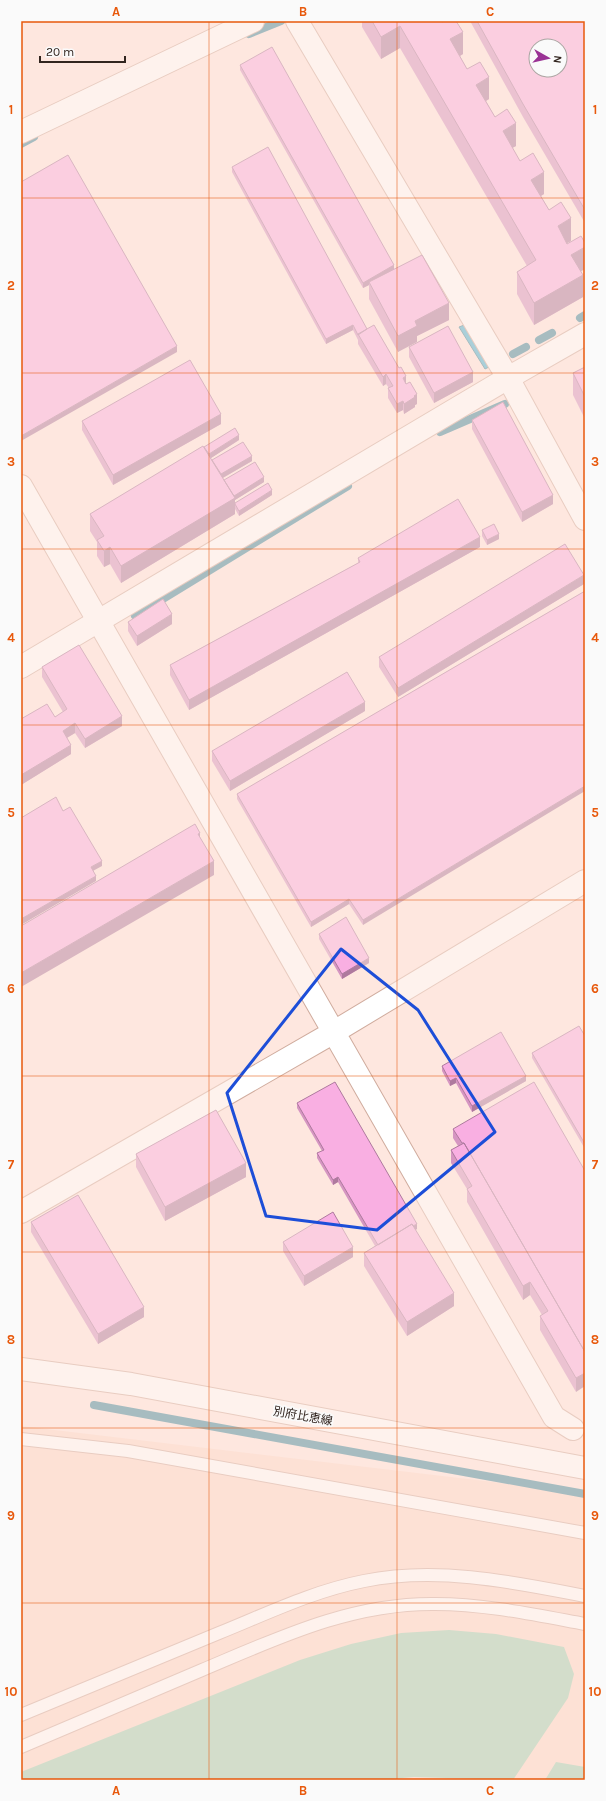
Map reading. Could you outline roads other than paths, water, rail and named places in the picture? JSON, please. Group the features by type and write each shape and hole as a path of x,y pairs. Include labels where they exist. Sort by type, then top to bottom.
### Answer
{"street":[{"path":"21,132 253,21"},
{"path":"303,23 508,378 585,519"},
{"path":"21,667 508,378 585,334"},
{"path":"21,486 554,1417 579,1427"},
{"path":"21,1212 334,1032 585,881"},
{"name":"別府比恵線","path":"21,1369 131,1384 585,1468"}],"lane":[{"path":"21,1439 128,1451 585,1534"},
{"path":"21,1715 300,1600 364,1581 407,1576 450,1576 497,1580 585,1596"},
{"path":"21,1747 300,1629 349,1614 392,1607 435,1604 516,1612 585,1624"}],"water":[{"path":"467,324 491,366 485,369 459,327"}],"waterway":[{"path":"249,34 281,21"},
{"path":"21,144 34,137"},
{"path":"580,318 585,315"},
{"path":"539,340 552,333"},
{"path":"513,354 526,347"},
{"path":"440,432 505,404"},
{"path":"135,616 348,486"},
{"path":"94,1405 585,1494"}]}
